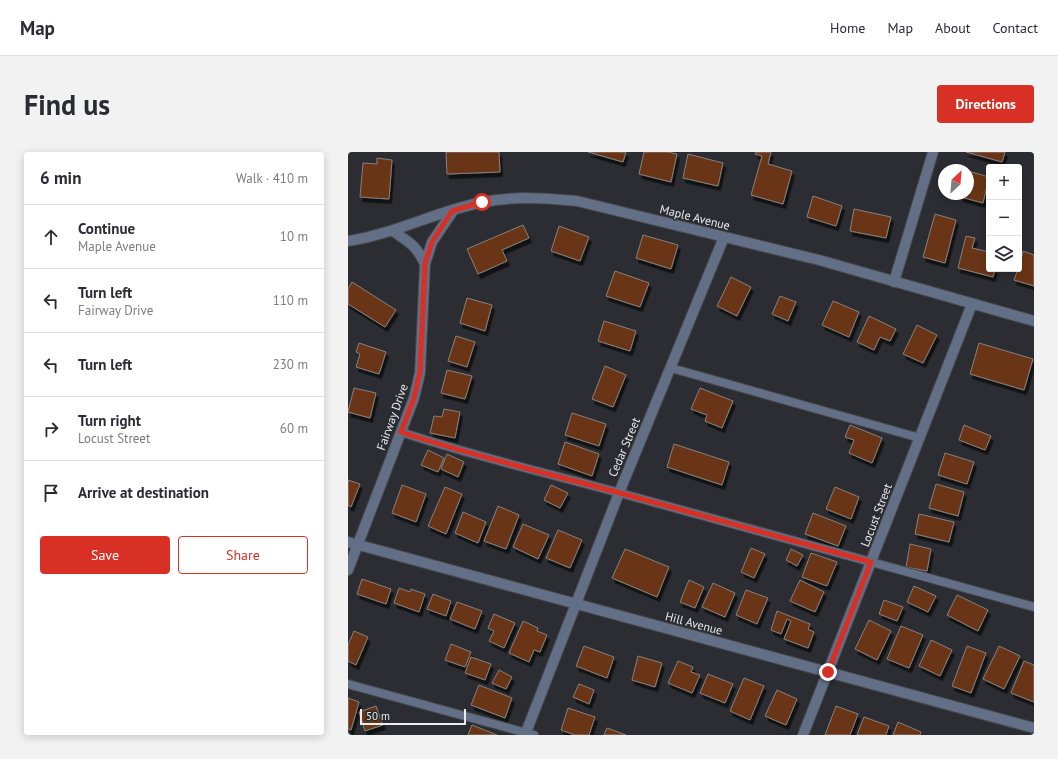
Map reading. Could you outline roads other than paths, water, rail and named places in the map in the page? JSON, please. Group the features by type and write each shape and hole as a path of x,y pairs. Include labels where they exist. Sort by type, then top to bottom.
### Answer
{"street":[{"path":"894,282 932,152"},
{"name":"Maple Avenue","path":"348,241 393,231 482,202 513,198 552,198 577,201 819,260 1034,321"},
{"name":"Fairway Drive","path":"348,570 353,543 401,432 414,398 420,372 425,264 432,242 452,211"},
{"path":"393,231 414,246 425,264"},
{"name":"Cedar Street","path":"528,734 619,493 724,237"},
{"name":"Locust Street","path":"803,735 972,304"},
{"name":"Hill Avenue","path":"353,543 1034,728"}],"lane":[{"path":"671,368 920,438"},
{"path":"401,432 461,451 1034,607"},
{"path":"348,684 528,734"}]}
